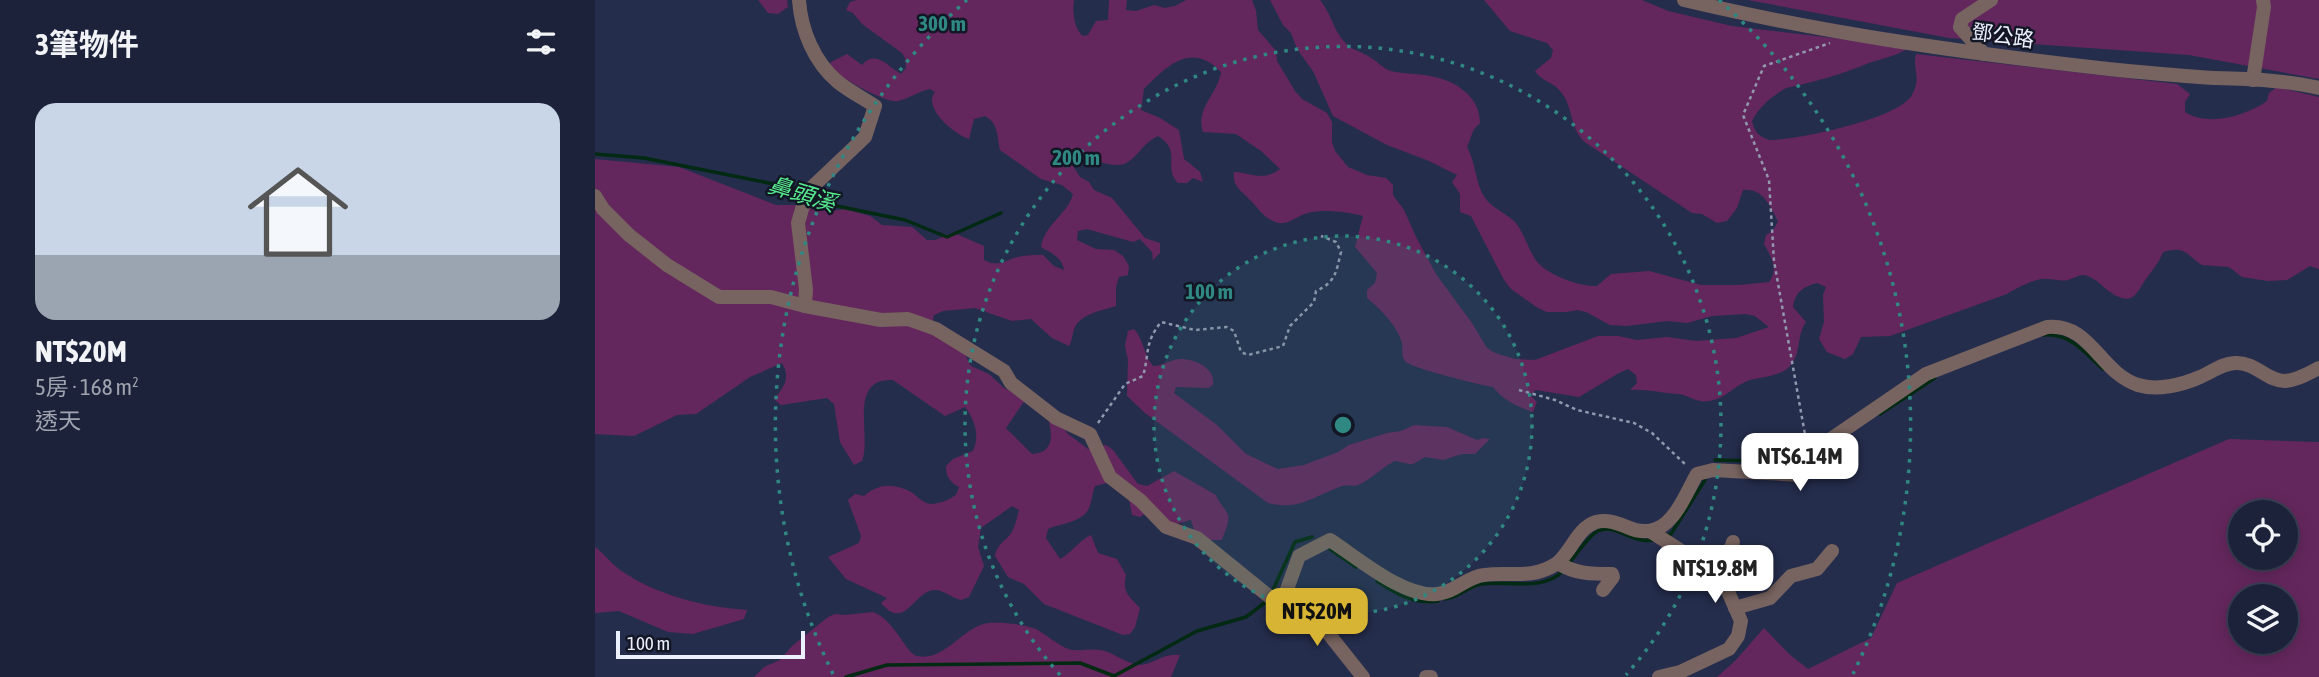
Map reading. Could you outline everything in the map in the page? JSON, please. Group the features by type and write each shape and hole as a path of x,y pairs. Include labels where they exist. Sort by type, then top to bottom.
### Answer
{"street":[{"path":"799,0 801,20 816,58 838,82 875,106 865,137 807,192 798,223 806,306"},
{"name":"鄧公路","path":"1684,0 1733,12 1884,40 1984,54 2169,75 2253,80 2319,88"},
{"path":"1984,54 1960,27 1962,19 1991,0"},
{"path":"2253,80 2263,0"},
{"path":"595,196 603,209 629,236 667,265 719,297 771,297 881,320 908,319 936,329 1004,371 1011,383 1056,418 1090,434 1110,477 1142,501 1166,527 1197,538 1281,606 1328,634 1363,677"},
{"path":"1281,606 1299,556 1330,540 1405,590 1421,594 1455,590 1473,576 1534,575 1558,563 1580,534 1595,522 1612,521 1631,529 1650,531 1667,525 1697,474 1713,470 1800,475 1809,453 1926,374 2047,327 2060,326 2071,330 2085,340 2120,377 2138,385 2169,386 2236,363 2253,366 2280,381 2294,379 2319,368"},
{"path":"1650,531 1700,563 1711,565 1722,578 1741,621 1738,636 1729,649 1680,672 1659,677"},
{"path":"1711,565 1731,548 1733,542"},
{"path":"1735,608 1770,598 1791,576 1817,569 1832,551"},
{"path":"1558,563 1570,571 1612,574 1613,577 1603,590"}],"path":[{"path":"1809,453 1774,261 1769,180 1744,115 1764,66 1829,44"},
{"path":"1090,434 1125,384 1143,376 1148,338 1161,321 1195,330 1227,327 1234,331 1241,352 1248,355 1283,346 1290,326 1314,302 1316,291 1330,284 1336,271 1341,252 1335,242 1321,236"},
{"path":"1519,390 1555,400 1577,410 1634,423 1652,433 1675,457 1697,474"}],"shaded area":[{"path":"758,0 787,0 788,7 778,14 768,13"},
{"path":"1074,0 1074,20 1083,36 1088,35 1096,21 1108,20 1109,0 1127,0 1126,10 1136,11 1154,5 1165,8 1175,6 1186,0 1252,0 1258,30 1276,51 1277,61 1295,91 1302,99 1327,113 1332,122 1335,151 1348,167 1367,175 1386,178 1393,185 1393,195 1404,210 1436,274 1487,348 1515,359 1535,360 1598,336 1637,340 1667,337 1696,341 1736,338 1769,327 1755,316 1746,314 1712,316 1687,323 1667,321 1627,326 1610,325 1577,310 1547,312 1538,308 1511,289 1471,216 1460,212 1460,194 1452,182 1457,175 1387,145 1333,116 1313,71 1297,49 1291,33 1283,25 1270,0 1320,0 1341,38 1353,49 1391,71 1444,80 1469,95 1479,112 1480,123 1474,129 1467,147 1482,193 1492,205 1514,221 1543,268 1574,283 1597,286 1611,274 1649,271 1701,285 1769,282 1774,267 1764,244 1766,235 1773,231 1778,221 1765,199 1750,190 1743,190 1737,208 1727,221 1717,223 1702,214 1692,213 1586,143 1574,125 1561,92 1535,71 1551,58 1553,50 1547,43 1510,31 1484,0 1642,0 1668,11 1732,26 1910,47 1890,57 1781,91 1762,106 1752,121 1758,134 1770,140 1846,127 1903,104 1915,88 1916,54 2177,84 2190,94 2185,102 2185,112 2205,119 2227,118 2249,111 2267,101 2269,93 2277,87 2319,97 2319,269 2310,266 2287,280 2268,281 2242,277 2229,267 2202,265 2181,250 2171,250 2163,252 2133,297 2124,299 2115,295 2085,275 2068,280 2041,279 1890,336 1861,337 1853,354 1845,359 1827,352 1819,339 1824,322 1823,295 1826,287 1817,283 1804,288 1796,297 1793,307 1806,322 1794,361 1782,372 1740,384 1718,398 1698,401 1678,394 1630,390 1637,383 1636,375 1628,369 1579,397 1536,390 1530,395 1537,402 1533,412 1511,403 1493,387 1432,372 1405,361 1402,343 1395,328 1367,298 1367,290 1375,283 1377,273 1355,247 1363,216 1335,211 1314,212 1278,223 1263,214 1237,187 1234,172 1263,176 1280,169 1261,151 1236,134 1203,132 1201,123 1204,108 1221,72 1200,58 1180,60 1144,89 1141,110 1179,130 1184,159 1200,172 1203,182 1193,178 1187,183 1178,183 1172,171 1169,147 1158,136 1148,142 1132,159 1122,164 1114,165 1064,152 1080,177 1089,182 1094,190 1112,198 1145,238 1160,243 1160,253 1153,260 1152,252 1140,239 1133,242 1087,229 1078,231 1077,240 1096,249 1114,250 1123,256 1129,266 1128,275 1119,277 1116,306 1094,312 1080,321 1075,327 1069,346 1052,338 1031,319 1012,321 975,308 943,311 934,315 932,325 962,349 971,366 989,374 1004,388 1031,400 1023,403 1006,428 1032,454 1047,448 1051,439 1049,422 1057,419 1068,434 1088,449 1106,445 1113,450 1138,484 1147,486 1174,471 1216,495 1228,517 1222,540 1196,537 1191,520 1176,524 1147,512 1140,517 1132,515 1129,499 1111,482 1095,486 1086,513 1076,520 1048,529 1046,538 1060,559 1091,535 1098,553 1117,559 1126,575 1127,594 1140,608 1135,627 1130,634 1123,635 1044,604 1024,584 1008,577 995,556 998,547 1010,535 1015,525 1019,510 1012,506 981,528 978,547 984,566 969,597 961,600 934,590 927,592 903,612 897,613 889,611 881,603 887,598 846,579 828,557 859,543 861,536 848,500 855,494 864,496 875,489 893,486 905,489 930,504 956,495 959,487 949,479 946,466 953,459 973,451 976,440 974,423 965,407 945,416 893,380 879,382 870,388 866,398 864,450 862,461 854,465 840,442 834,404 827,398 781,405 774,399 786,378 782,363 750,377 696,414 677,415 634,436 595,434 595,159 679,167 776,205 805,205 831,211 845,209 870,216 882,225 912,227 927,240 954,233 984,246 984,260 989,262 998,263 1021,256 1043,255 1054,266 1064,270 1052,253 1041,247 1047,232 1066,208 1073,194 1062,185 1041,179 1000,150 997,131 990,119 985,116 974,119 969,139 949,127 936,113 932,98 935,92 930,89 892,101 863,89 828,68 831,62 847,54 862,65 877,59 901,74 906,68 902,53 846,10 850,2"},
{"path":"1748,0 2319,0 2319,79 2189,55 1949,38"},
{"path":"1134,329 1153,366 1181,359 1204,366 1211,374 1213,385 1208,388 1176,387 1174,393 1217,425 1246,454 1278,469 1304,465 1349,445 1414,425 1447,427 1477,440 1490,439 1475,454 1462,454 1443,460 1425,457 1410,464 1395,461 1358,485 1342,486 1298,504 1268,503 1145,413 1127,396 1128,360 1125,346 1128,331"},
{"path":"2229,439 2319,442 2319,677 1717,677 1764,628 1808,669 1871,638 1897,583"},
{"path":"595,547 619,569 652,588 699,603 747,610 744,619 693,634 668,632 619,611 595,613"},
{"path":"873,612 888,622 917,656 936,654 970,631 988,623 1031,627 1068,649 1105,651 1140,665 1167,656 1180,655 1171,677 754,677 764,667 780,660 792,646 828,617 835,614"}],"waterway":[{"name":"鼻頭溪","path":"595,154 644,158 794,188 802,192"},
{"name":"鼻頭溪","path":"809,195 827,204 905,220 947,237 1001,213"},
{"path":"2043,335 2069,340 2103,369"},
{"path":"1880,414 1935,378"},
{"path":"1715,460 1795,459"},
{"path":"1667,535 1671,534 1705,480"},
{"path":"1568,565 1598,531 1612,530 1641,540 1657,539"},
{"path":"1271,594 1295,542 1312,537"},
{"path":"1330,549 1356,567"},
{"path":"1445,599 1481,584 1535,583 1555,577 1563,571"},
{"path":"1377,581 1413,600 1438,601"},
{"path":"1114,676 1197,631 1246,617 1267,601"},
{"path":"846,677 887,665 1080,663 1114,676"}]}
